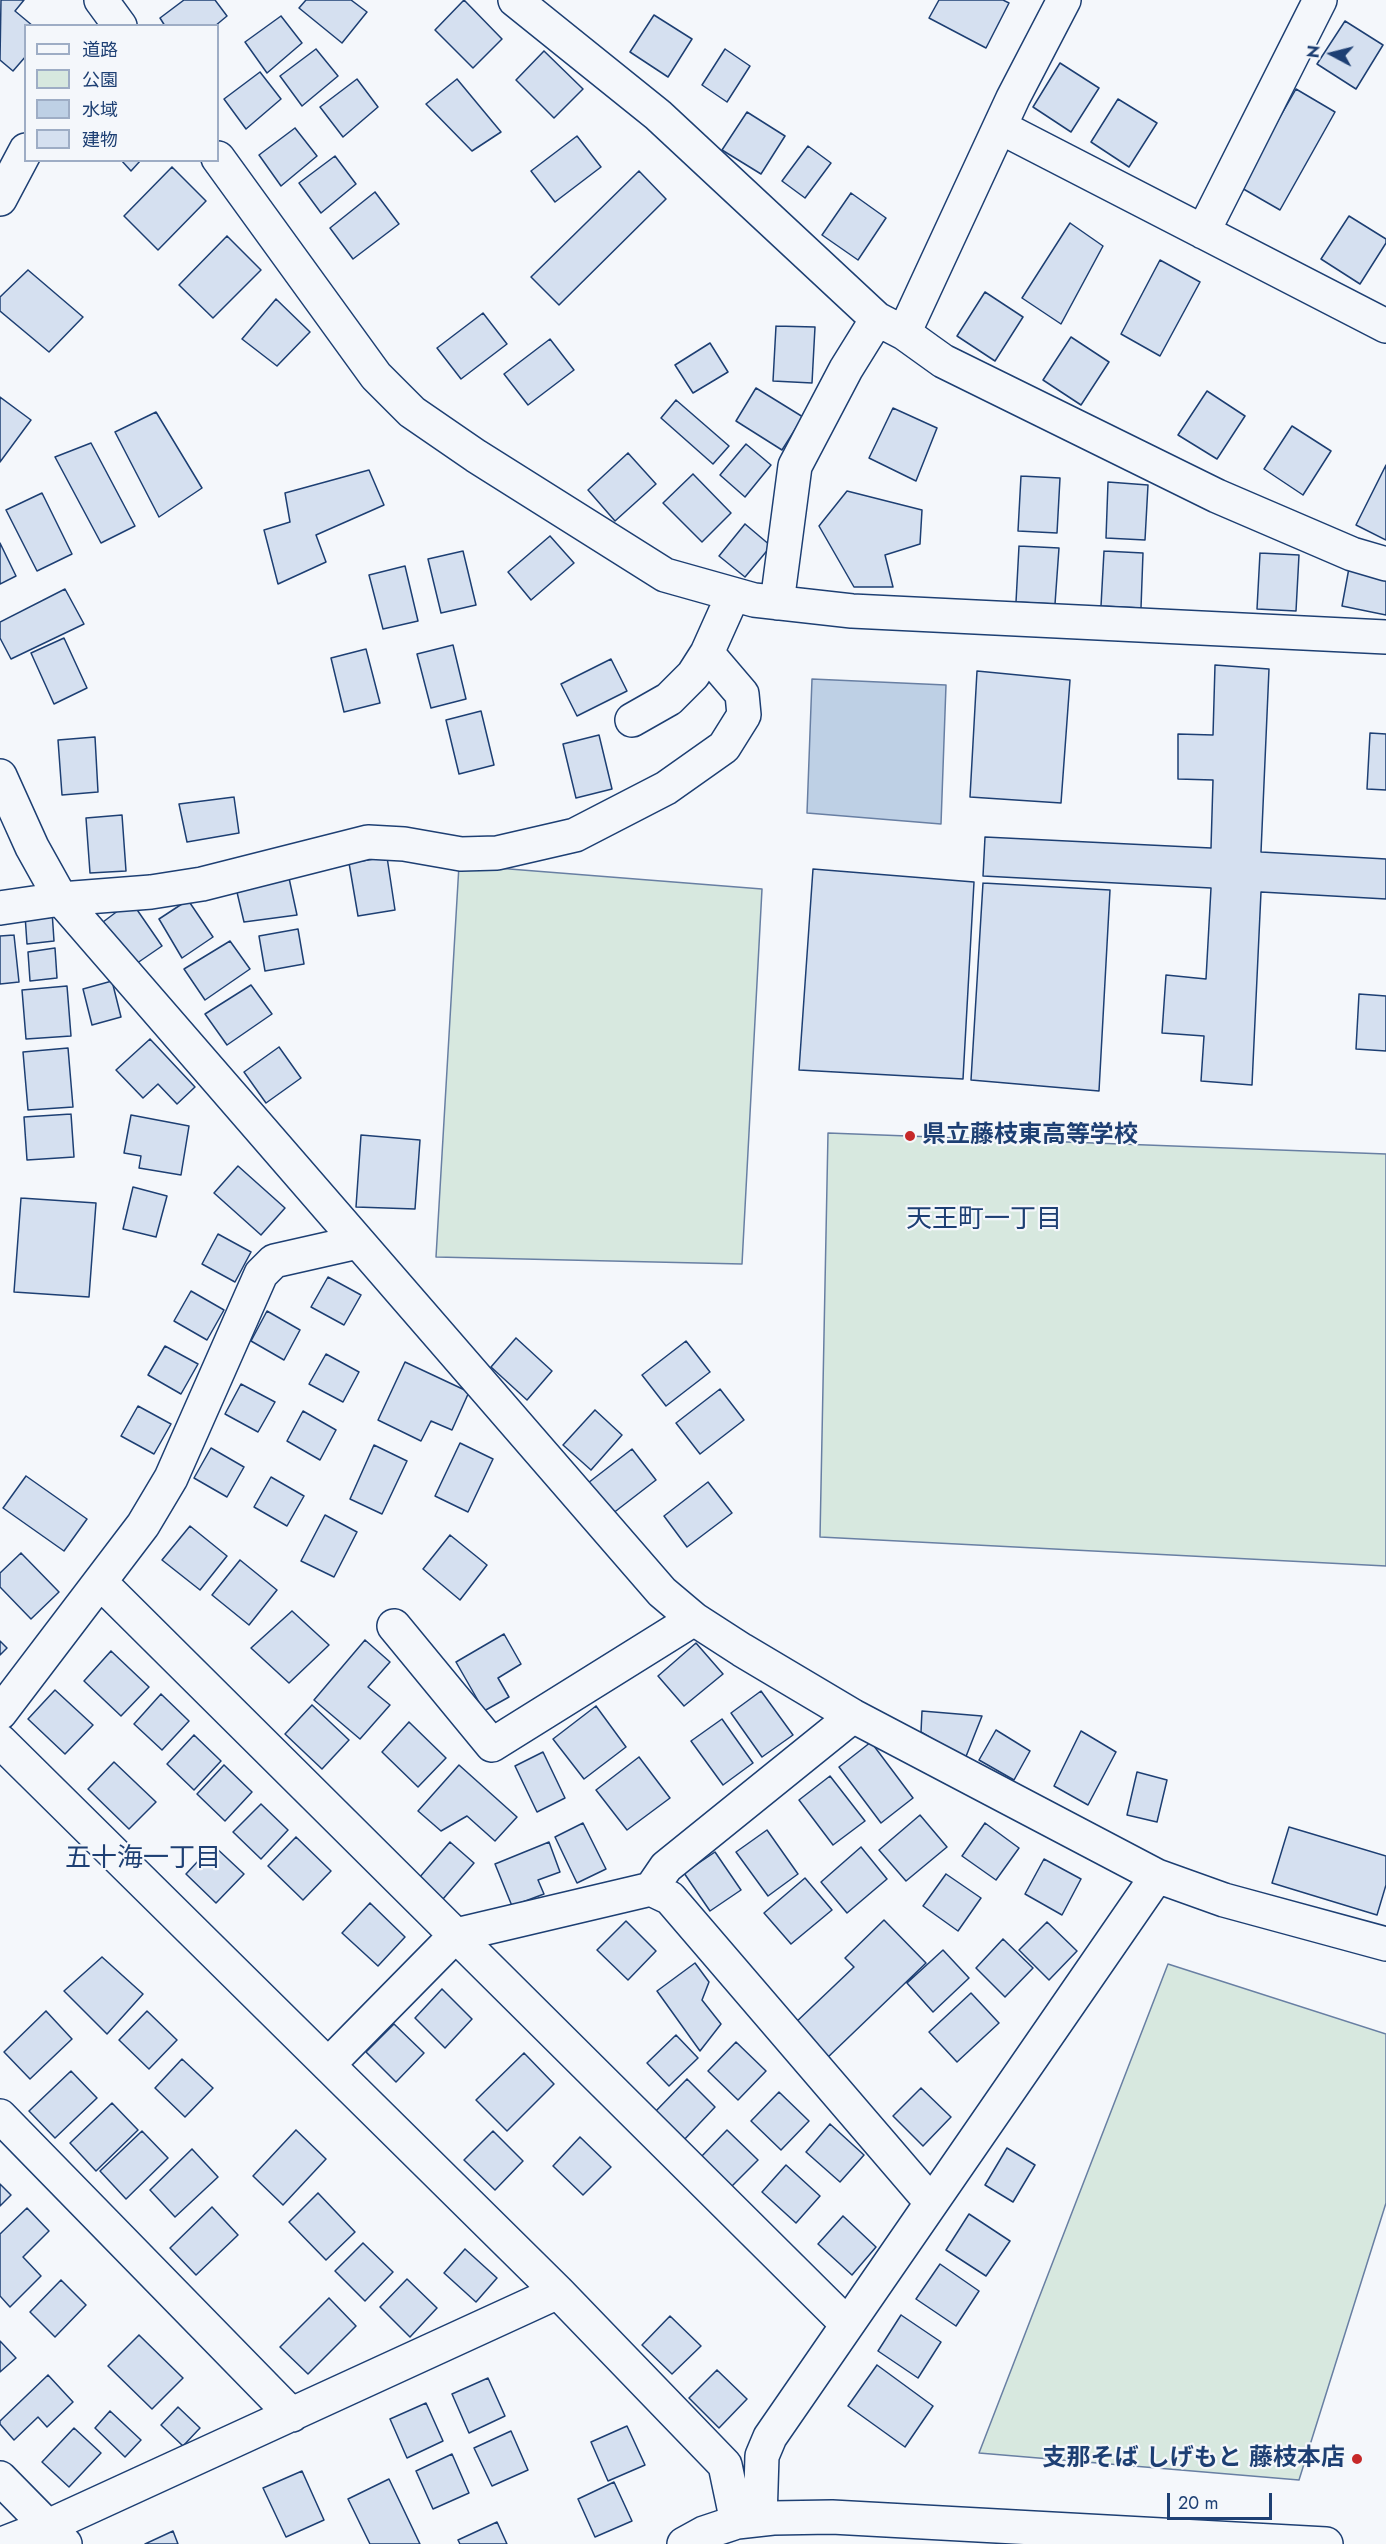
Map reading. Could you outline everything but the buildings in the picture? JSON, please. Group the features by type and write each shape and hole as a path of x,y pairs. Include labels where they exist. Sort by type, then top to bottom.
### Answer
{"street":[{"path":"515,0 658,115 890,326 943,361 1217,496 1352,554 1386,564"},
{"path":"777,603 795,466 846,369 890,326 1000,127 1064,0"},
{"path":"1203,232 1320,0"},
{"path":"1000,127 1386,326"},
{"path":"0,199 24,154"},
{"path":"219,159 376,376 412,412 476,456 665,575 733,595 777,603 852,611 1386,637"},
{"path":"632,720 669,699 693,675 707,653 733,595"},
{"path":"0,908 61,899 152,892 202,884 368,842 404,844 461,854 496,853 575,835 666,788 724,747 744,715 742,694 707,653"},
{"path":"0,776 32,848 61,899 662,1592 694,1619 853,1716 1157,1876 1224,1900 1386,1944"},
{"path":"0,1713 143,1525 171,1478 261,1274 274,1261 358,1242"},
{"path":"100,1582 846,2323"},
{"path":"394,1626 492,1745 694,1619"},
{"path":"651,1889 666,1866 853,1716"},
{"path":"0,1741 558,2292 725,2465 749,2521"},
{"path":"749,2521 762,2456 770,2437 846,2323 1157,1876"},
{"path":"328,2065 456,1935 651,1889 670,1898 931,2202"},
{"path":"0,2116 292,2415"},
{"path":"2,2544 57,2535 292,2415 558,2292"},
{"path":"0,2478 57,2535"},
{"path":"684,2544 704,2533 749,2521 832,2517 1326,2544"}],"green space":[{"path":"459,865 762,889 742,1264 436,1257"},
{"path":"828,1133 1386,1154 1386,1566 820,1537"},
{"path":"1168,1964 1386,2034 1386,2203 1299,2480 979,2453"}],"water":[{"path":"812,679 946,685 941,824 807,813"}],"place":[{"name":"県立藤枝東高等学校","path":"910,1136"},
{"name":"支那そば しげもと 藤枝本店","path":"1357,2459"}],"district":[{"name":"天王町一丁目","path":"984,1221"},
{"name":"五十海一丁目","path":"143,1860"}]}
